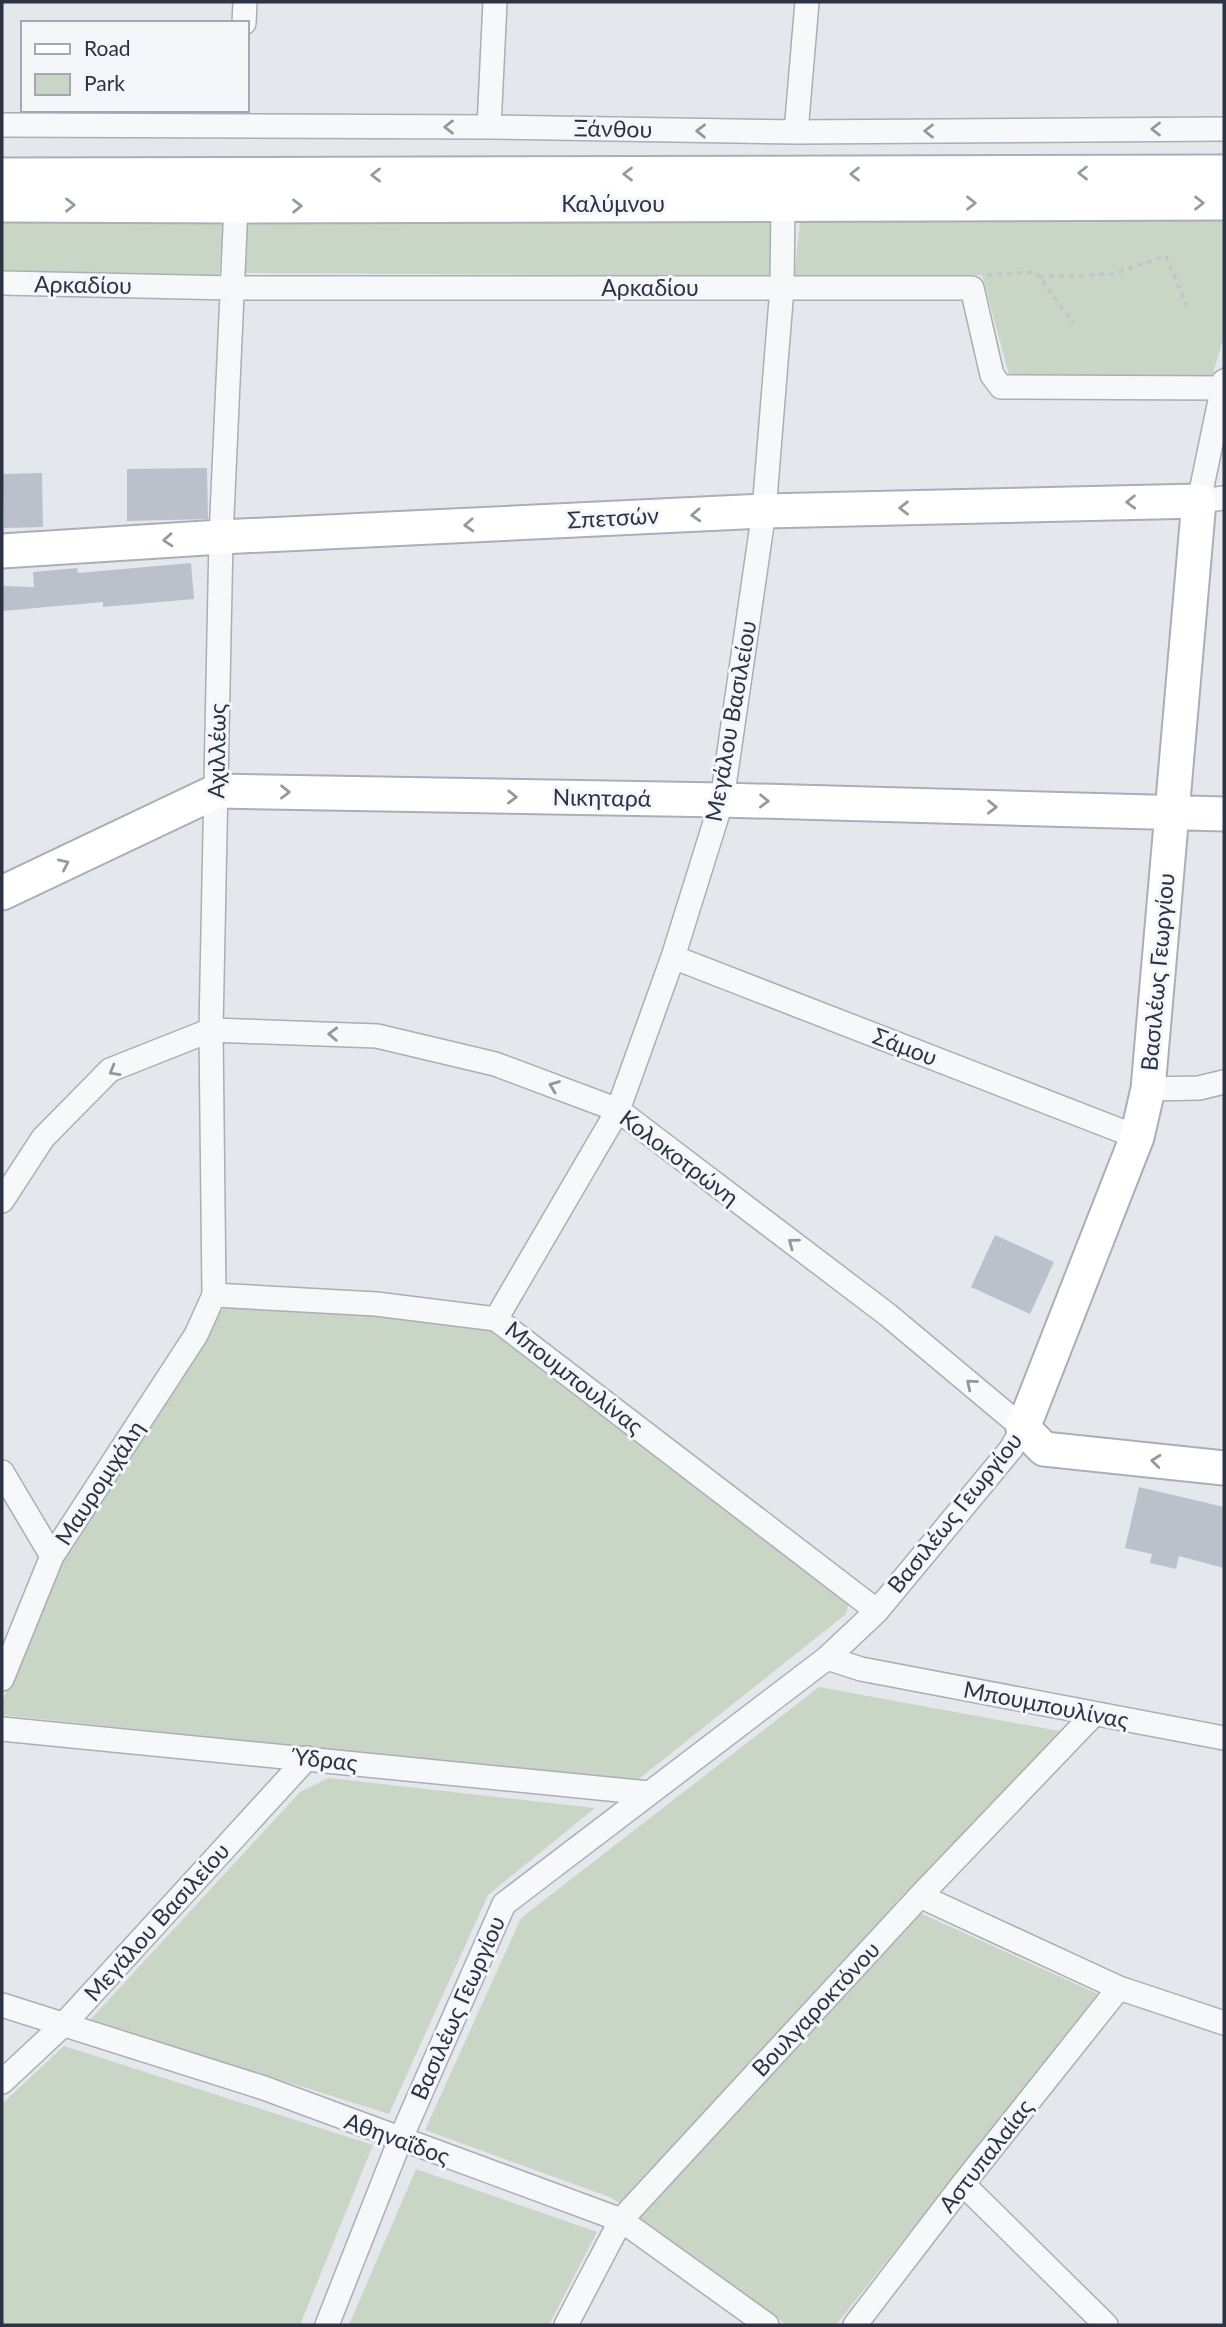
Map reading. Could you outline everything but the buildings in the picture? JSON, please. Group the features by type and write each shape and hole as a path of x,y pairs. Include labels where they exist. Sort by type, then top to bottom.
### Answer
{"street":[{"path":"244,21 245,2"},
{"path":"489,127 495,2"},
{"path":"796,132 807,2"},
{"name":"Ξάνθου","path":"2,125 238,118 489,127 796,132 1224,129"},
{"name":"Καλύμνου","path":"2,174 1224,172"},
{"name":"Καλύμνου","path":"2,205 1224,203"},
{"name":"Μεγάλου Βασιλείου","path":"496,1319 618,1110 673,957 722,800 764,512 782,288 783,204"},
{"name":"Αχιλλέως","path":"214,1295 211,1031 221,537 236,206"},
{"name":"Αρκαδίου","path":"2,284 232,288 960,288"},
{"path":"960,288 972,288 992,375 1001,387 1223,385"},
{"name":"Βασιλέως Γεωργίου","path":"327,2325 400,2140 504,1903 827,1658 877,1611 1011,1449 1023,1428 1137,1137 1148,1089 1172,811 1212,499 1223,385"},
{"name":"Σπετσών","path":"2,551 221,537 764,512 1212,499"},
{"name":"Νικηταρά","path":"2,893 217,791 722,800 1224,814"},
{"name":"Σάμου","path":"673,957 1137,1137"},
{"name":"Κολοκοτρώνη","path":"2,1201 43,1138 110,1070 211,1031 377,1036 495,1064 618,1110 888,1315 1023,1428 1044,1449 1224,1468"},
{"path":"1148,1089 1199,1088 1224,1082"},
{"name":"Μπουμπουλίνας","path":"214,1295 376,1304 496,1319 877,1611"},
{"name":"Μαυρομιχάλη","path":"2,1678 52,1556 196,1335 214,1295"},
{"path":"2,1472 52,1556"},
{"name":"Μπουμπουλίνας","path":"827,1658 861,1669 1224,1738"},
{"name":"Βουλγαροκτόνου","path":"566,2325 621,2221 920,1896 1094,1714"},
{"name":"Ύδρας","path":"2,1729 649,1793"},
{"name":"Μεγάλου Βασιλείου","path":"2,2082 64,2024 307,1758"},
{"path":"920,1896 1119,1987 1224,2023"},
{"name":"Αστυπαλαίας","path":"855,2325 1119,1987"},
{"name":"Αθηναΐδος","path":"2,2005 264,2088 621,2221 767,2325"},
{"path":"963,2184 1107,2325"}],"path":[{"path":"1040,277 1112,274 1166,256 1188,309"},
{"path":"960,288 991,273 1036,272 1074,324"}],"green space":[{"path":"775,212 770,276 243,273 249,214"},
{"path":"224,213 219,275 2,273 2,214"},
{"path":"801,213 1224,215 1224,336 1212,377 1009,375 982,275 794,277"},
{"path":"254,1303 491,1327 849,1603 846,1614 635,1782 2,1715 2,1702 58,1560 222,1309"},
{"path":"819,1687 1065,1732 896,1902 1098,1994 836,2325 787,2325 612,2198 425,2130 521,1918"},
{"path":"329,1778 595,1808 488,1895 389,2114 90,2020 300,1792"},
{"path":"64,2046 373,2145 300,2325 2,2325 2,2104"},
{"path":"416,2169 597,2232 549,2325 349,2325"}]}
